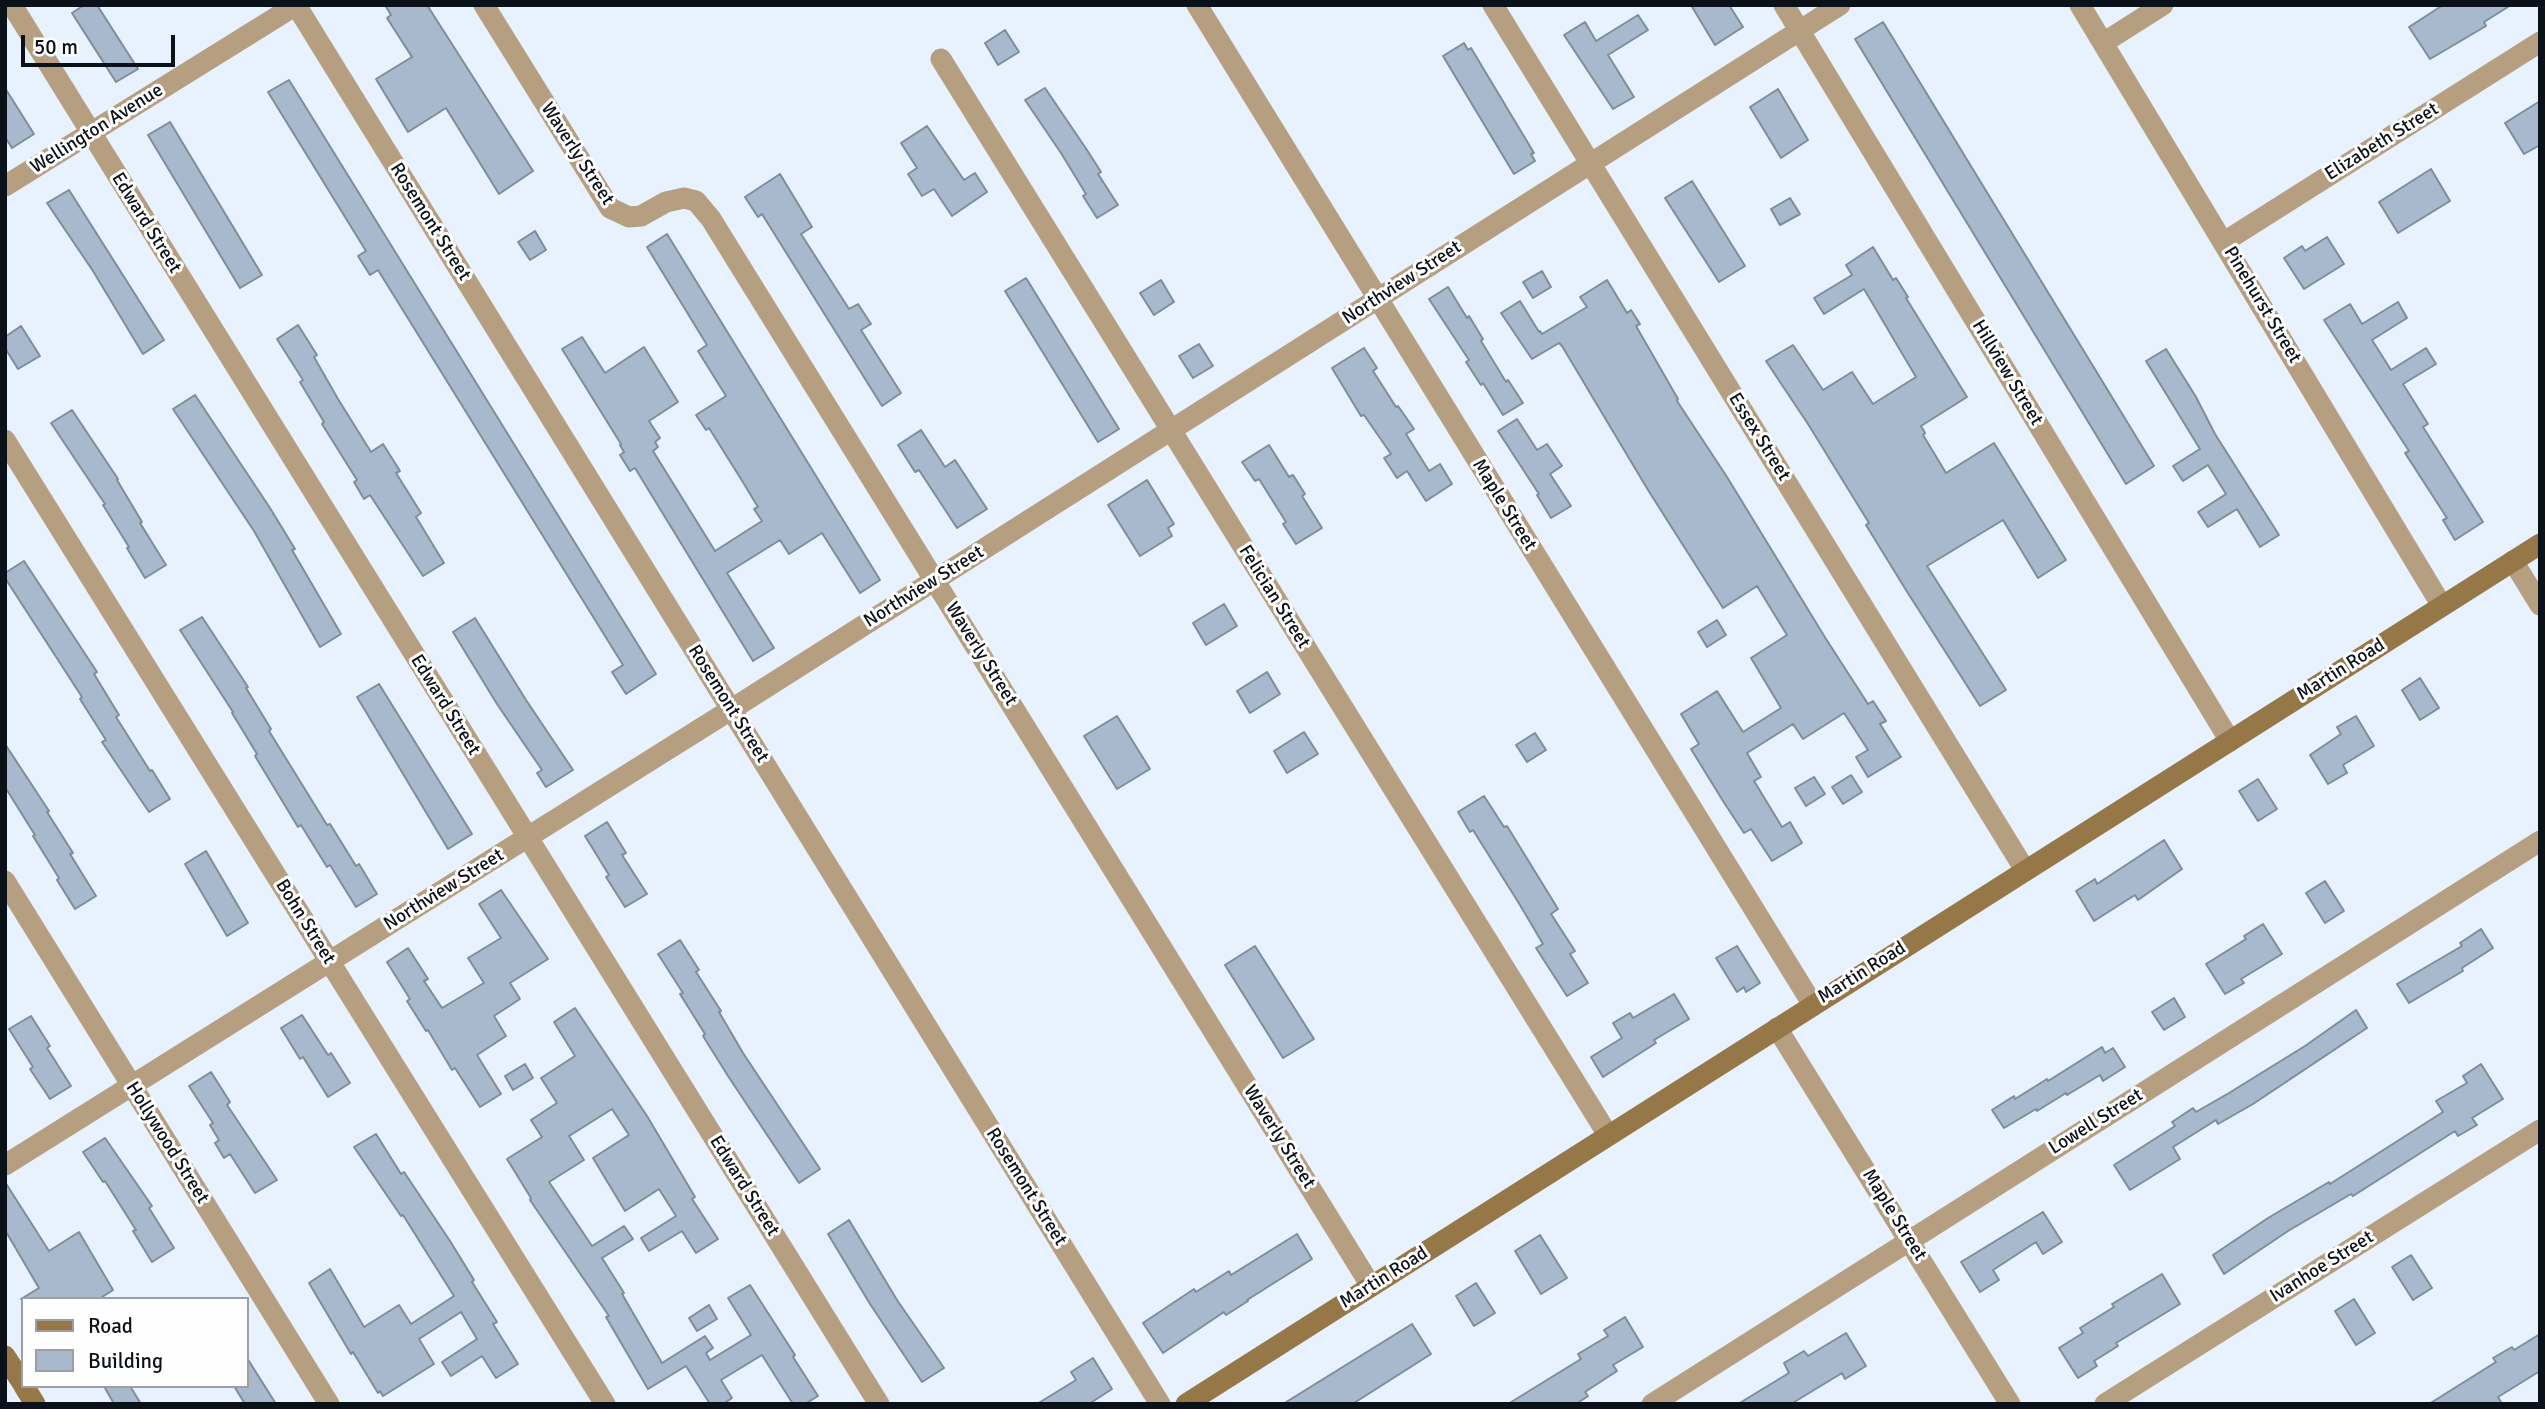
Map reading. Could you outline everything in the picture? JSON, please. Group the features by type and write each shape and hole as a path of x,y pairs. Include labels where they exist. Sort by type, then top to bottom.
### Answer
{"street":[{"name":"Edward Street","path":"12,5 879,1404"},
{"name":"Wellington Avenue","path":"5,186 296,5"},
{"name":"Rosemont Street","path":"296,5 1160,1404"},
{"name":"Waverly Street","path":"484,5 610,208 629,218 641,216 666,202 684,198 696,201 703,209 1371,1286"},
{"name":"Maple Street","path":"1197,5 1813,1004"},
{"name":"Essex Street","path":"1493,5 2025,870"},
{"name":"Hillview Street","path":"1784,5 2230,741"},
{"name":"Northview Street","path":"5,1165 732,709 1840,5"},
{"name":"Pinehurst Street","path":"2080,5 2442,606"},
{"path":"2103,43 2163,5"},
{"name":"Elizabeth Street","path":"2224,242 2540,42"},
{"name":"Felician Street","path":"941,58 1608,1135"},
{"name":"Bohn Street","path":"5,439 605,1404"},
{"name":"Martin Road","path":"1186,1404 2540,544"},
{"path":"2513,561 2540,605"},
{"name":"Lowell Street","path":"1652,1404 2540,841"},
{"name":"Hollywood Street","path":"5,881 329,1404"},
{"name":"Maple Street","path":"1777,1028 2010,1404"},
{"name":"Ivanhoe Street","path":"2105,1404 2540,1130"},
{"path":"5,1356 21,1382"},
{"path":"25,1388 35,1404"}],"building":[{"path":"84,5 97,5 138,69 116,82 72,13"},
{"path":"385,5 427,5 533,171 499,194 446,108 408,132 376,79 412,57 387,18 391,15"},
{"path":"1691,5 1729,5 1743,27 1715,45"},
{"path":"2443,5 2511,5 2484,22 2486,26 2430,59 2409,27"},
{"path":"1638,15 1648,30 1608,55 1634,97 1613,109 1564,35 1585,22 1596,41"},
{"path":"1883,22 2154,466 2126,484 1855,39"},
{"path":"1005,30 1019,52 998,65 985,43"},
{"path":"1464,43 1468,50 1471,48 1534,153 1531,154 1535,161 1514,174 1443,56"},
{"path":"289,80 656,674 626,694 612,672 623,665 378,270 370,275 358,256 366,251 268,92"},
{"path":"5,88 34,134 12,148 5,137"},
{"path":"1045,88 1101,172 1098,174 1118,205 1097,218 1061,153 1025,100"},
{"path":"1778,89 1808,140 1781,158 1750,107"},
{"path":"2540,101 2540,145 2524,154 2505,123"},
{"path":"170,122 262,275 240,288 148,135"},
{"path":"927,126 964,180 975,173 987,192 952,216 934,189 922,196 908,174 917,168 901,143"},
{"path":"2431,169 2450,201 2398,233 2379,202"},
{"path":"780,174 812,227 801,234 849,309 858,304 871,324 861,330 901,393 882,406 762,214 758,217 745,197"},
{"path":"1692,181 1745,266 1719,282 1665,198"},
{"path":"69,190 164,340 143,354 93,271 47,203"},
{"path":"1790,198 1800,214 1780,225 1771,209"},
{"path":"535,231 546,250 530,260 518,242"},
{"path":"667,234 880,580 860,593 822,533 789,554 780,540 727,573 774,648 753,661 635,468 630,471 620,455 624,452 621,444 562,349 582,337 605,373 644,347 678,402 649,421 660,438 655,442 658,447 653,451 715,551 762,521 754,509 758,507 741,479 709,428 706,430 696,415 726,396 698,351 707,345 647,247"},
{"path":"2327,237 2344,264 2304,289 2284,258 2302,246 2305,251"},
{"path":"1873,247 1893,280 1896,278 1908,297 1906,298 1967,397 1921,426 1925,433 1923,435 1946,473 1994,443 2066,560 2038,578 2003,520 1927,566 2006,690 1980,706 1866,525 1869,523 1808,424 1766,361 1793,345 1823,390 1852,372 1873,404 1916,377 1864,289 1824,314 1814,298 1852,275 1846,265"},
{"path":"1542,271 1551,287 1533,298 1523,282"},
{"path":"1026,278 1119,429 1098,442 1005,291"},
{"path":"1161,280 1174,302 1154,315 1140,293"},
{"path":"1607,280 1627,313 1631,310 1640,324 1636,326 1677,401 1826,639 1868,704 1873,701 1886,721 1880,724 1901,757 1868,777 1856,757 1868,750 1844,713 1803,739 1793,724 1747,753 1761,777 1754,781 1782,827 1790,822 1802,843 1772,861 1751,829 1744,833 1723,801 1691,749 1699,744 1681,714 1717,691 1743,732 1781,708 1751,658 1787,635 1757,586 1723,608 1648,490 1562,346 1559,343 1532,359 1501,313 1520,301 1542,334 1587,307 1580,297"},
{"path":"1448,287 1467,318 1469,316 1506,382 1508,380 1523,403 1503,415 1466,362 1469,360 1429,299"},
{"path":"2398,302 2407,318 2372,340 2391,370 2426,348 2436,364 2403,384 2428,424 2423,427 2483,522 2455,540 2443,520 2447,518 2405,453 2409,451 2324,320 2350,304 2362,324"},
{"path":"298,325 317,355 314,357 338,399 371,452 383,444 400,471 396,473 421,513 416,517 444,563 423,576 370,495 364,499 354,482 357,480 300,382 303,380 277,339"},
{"path":"21,326 40,356 18,369 5,348 5,337"},
{"path":"1199,344 1213,366 1193,378 1179,356"},
{"path":"1364,348 1377,368 1373,371 1414,429 1406,434 1429,471 1440,464 1452,484 1426,501 1407,471 1397,478 1384,458 1391,454 1364,415 1361,416 1332,368"},
{"path":"2166,349 2215,434 2279,535 2260,547 2237,509 2208,527 2198,512 2226,494 2208,465 2183,481 2173,466 2200,449 2146,361"},
{"path":"195,395 270,508 341,634 320,647 254,531 173,409"},
{"path":"72,410 118,479 142,522 140,523 166,565 145,578 103,505 105,504 51,423"},
{"path":"1517,419 1537,450 1547,444 1562,466 1550,474 1571,506 1551,518 1537,495 1539,494 1498,431"},
{"path":"921,430 945,467 955,460 987,509 957,528 919,470 915,472 898,445"},
{"path":"1269,445 1289,477 1293,475 1305,494 1302,496 1322,528 1296,544 1283,524 1286,522 1259,479 1255,481 1242,462"},
{"path":"1147,480 1174,524 1168,528 1172,536 1140,556 1108,505"},
{"path":"24,561 97,672 94,674 119,715 116,717 170,799 149,812 102,742 106,740 80,699 82,697 5,578 5,573"},
{"path":"1224,604 1237,626 1206,645 1193,623"},
{"path":"202,617 248,687 246,688 271,729 269,731 327,825 330,824 356,866 359,864 377,894 356,907 301,825 298,827 255,756 257,754 233,712 180,630"},
{"path":"475,618 573,770 546,787 537,773 542,770 453,632"},
{"path":"1717,620 1726,635 1707,647 1698,632"},
{"path":"1267,672 1280,694 1250,713 1237,691"},
{"path":"2420,678 2439,708 2420,720 2402,690"},
{"path":"379,684 472,834 448,849 357,697"},
{"path":"1117,716 1150,769 1117,789 1084,736"},
{"path":"2356,716 2374,746 2343,765 2347,773 2328,784 2310,755 2341,734 2337,727"},
{"path":"1304,732 1318,754 1287,773 1274,751"},
{"path":"1535,733 1546,750 1527,762 1516,745"},
{"path":"5,744 49,811 47,812 73,853 70,854 96,896 75,909 33,836 35,835 5,787"},
{"path":"1851,775 1862,792 1843,804 1832,787"},
{"path":"1814,777 1825,794 1806,806 1795,788"},
{"path":"2258,779 2277,809 2258,821 2239,791"},
{"path":"1484,796 1504,827 1507,826 1558,909 1551,914 1575,951 1570,954 1588,983 1567,996 1536,948 1543,944 1520,905 1473,830 1470,832 1458,812"},
{"path":"607,822 626,853 622,855 647,894 625,907 585,836"},
{"path":"2164,840 2182,869 2138,900 2135,895 2094,921 2076,891 2095,879 2097,884"},
{"path":"206,851 248,923 227,936 185,864"},
{"path":"2325,881 2344,911 2325,923 2306,893"},
{"path":"501,890 548,959 510,983 520,999 494,1016 506,1036 477,1055 501,1094 480,1107 455,1068 452,1070 428,1030 426,1031 387,962 408,948 428,979 424,981 442,1008 484,983 468,958 501,938 479,904"},
{"path":"2263,924 2282,954 2241,979 2244,983 2225,994 2206,964 2246,939 2244,936"},
{"path":"2481,929 2493,948 2462,968 2463,971 2409,1003 2397,984 2462,946 2460,943"},
{"path":"680,940 743,1053 820,1169 799,1183 703,1036 705,1034 680,994 683,993 658,954"},
{"path":"1255,946 1314,1039 1283,1058 1225,965"},
{"path":"1737,946 1760,983 1746,992 1744,987 1737,992 1716,958"},
{"path":"1674,994 1689,1019 1654,1040 1656,1043 1603,1077 1591,1057 1622,1038 1613,1023 1630,1013 1633,1018"},
{"path":"2174,998 2185,1017 2164,1030 2152,1012"},
{"path":"575,1008 647,1116 695,1197 692,1199 718,1239 696,1253 682,1231 649,1251 641,1238 676,1216 659,1189 625,1211 593,1158 629,1135 612,1109 569,1136 584,1160 549,1182 592,1246 624,1226 633,1239 602,1258 662,1363 705,1336 713,1348 706,1353 710,1360 751,1335 728,1298 750,1285 818,1396 805,1404 793,1404 762,1355 721,1380 732,1398 723,1404 710,1404 686,1366 648,1389 606,1317 609,1316 530,1200 507,1159 542,1137 531,1120 557,1103 541,1078 575,1056 554,1022"},
{"path":"2356,1010 2367,1028 2253,1104 2218,1124 2216,1120 2173,1147 2180,1159 2130,1190 2114,1165 2175,1126 2172,1122 2193,1108 2196,1112 2229,1093 2305,1046"},
{"path":"302,1015 350,1083 328,1097 281,1028"},
{"path":"31,1016 71,1086 50,1099 9,1029"},
{"path":"2102,1047 2105,1053 2113,1048 2125,1067 2103,1081 2100,1075 2004,1128 1992,1110 2014,1096 2015,1099 2047,1079 2048,1081"},
{"path":"525,1064 533,1078 513,1090 505,1076"},
{"path":"2481,1064 2503,1099 2472,1118 2477,1125 2458,1136 2455,1131 2353,1196 2351,1194 2288,1231 2224,1274 2213,1255 2268,1218 2329,1182 2330,1184 2443,1112 2436,1101 2467,1083 2463,1076"},
{"path":"211,1072 230,1102 227,1105 277,1180 255,1193 230,1154 224,1158 215,1143 219,1140 210,1125 213,1123 189,1086"},
{"path":"376,1134 401,1174 404,1172 450,1241 497,1322 493,1324 518,1364 496,1378 482,1356 451,1376 442,1362 477,1339 461,1312 419,1339 434,1364 383,1396 380,1391 378,1393 353,1352 351,1354 309,1283 330,1269 364,1327 399,1305 411,1324 454,1296 403,1215 401,1216 354,1147"},
{"path":"105,1138 152,1206 149,1208 174,1248 152,1262 133,1231 136,1230 83,1152"},
{"path":"5,1182 49,1251 79,1232 113,1290 102,1297 24,1297 39,1288 5,1230"},
{"path":"2043,1212 2062,1242 2043,1254 2036,1242 1993,1270 1999,1280 1980,1292 1961,1262"},
{"path":"849,1220 897,1300 944,1368 922,1382 828,1234"},
{"path":"1297,1234 1312,1259 1226,1315 1224,1312 1163,1353 1143,1323 1194,1289 1196,1292 1229,1271 1231,1275"},
{"path":"1540,1235 1567,1278 1541,1294 1515,1251"},
{"path":"2411,1255 2432,1288 2413,1300 2392,1267"},
{"path":"2162,1274 2180,1304 2116,1343 2118,1346 2094,1361 2097,1366 2078,1378 2059,1348 2083,1333 2080,1328 2114,1307 2112,1304"},
{"path":"1476,1283 1495,1313 1474,1326 1456,1296"},
{"path":"2354,1299 2375,1333 2356,1345 2335,1311"},
{"path":"709,1305 717,1319 697,1331 689,1318"},
{"path":"1625,1317 1643,1347 1613,1365 1617,1371 1585,1392 1588,1396 1576,1404 1508,1404 1581,1359 1578,1354 1608,1336 1604,1330"},
{"path":"1412,1324 1431,1354 1362,1398 1352,1404 1283,1404"},
{"path":"1846,1333 1866,1366 1845,1379 1842,1373 1791,1404 1738,1404 1789,1373 1784,1363 1804,1351 1808,1356"},
{"path":"2540,1334 2540,1371 2498,1397 2502,1404 2429,1404 2496,1362 2493,1358 2512,1347 2514,1350"},
{"path":"1093,1358 1112,1389 1089,1404 1037,1404 1076,1380 1071,1372"},
{"path":"248,1360 276,1404 245,1404 235,1388 248,1388"},
{"path":"105,1388 131,1388 141,1404 114,1404"}]}
